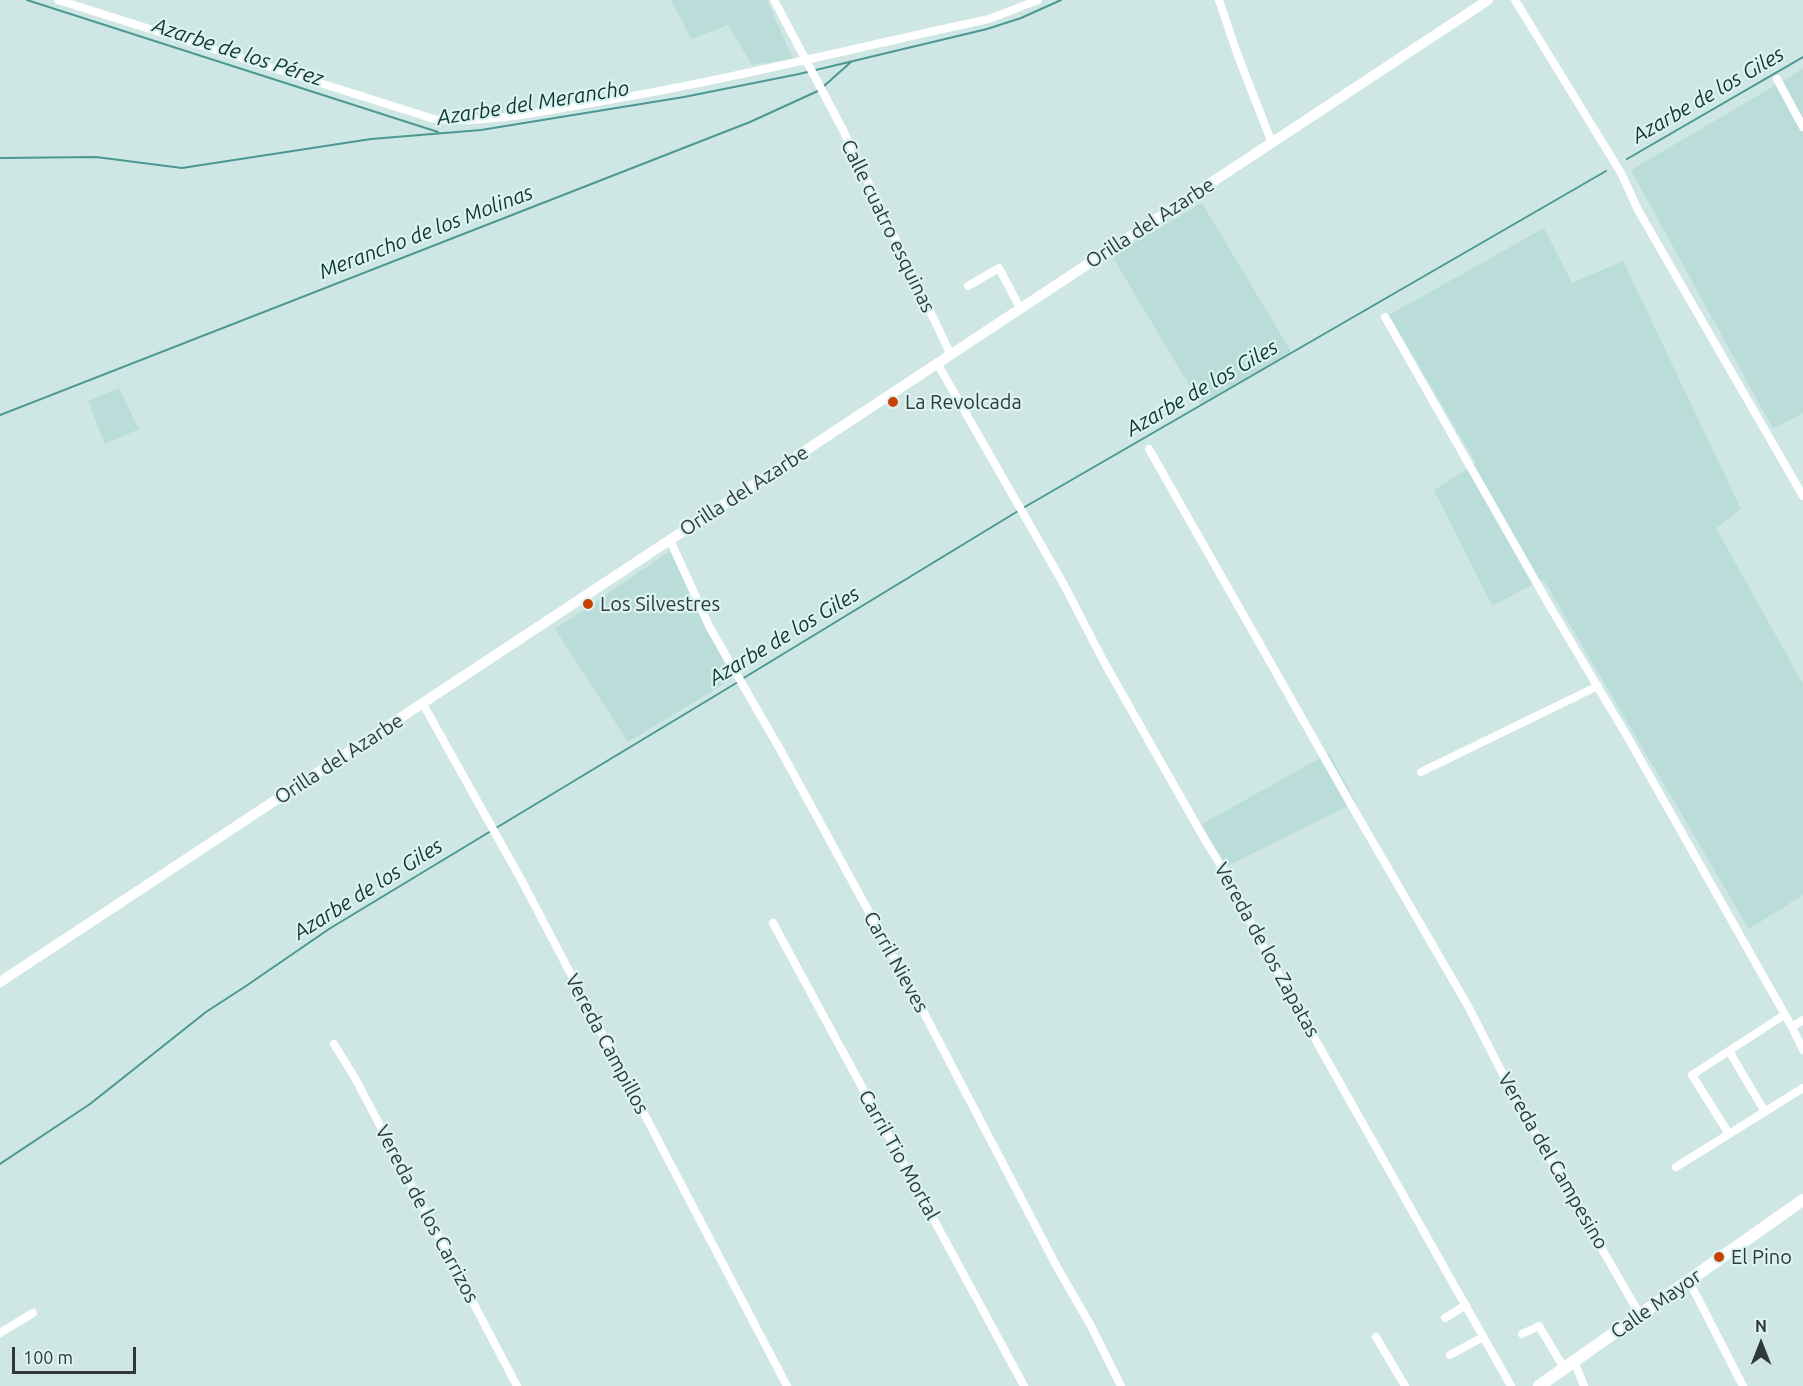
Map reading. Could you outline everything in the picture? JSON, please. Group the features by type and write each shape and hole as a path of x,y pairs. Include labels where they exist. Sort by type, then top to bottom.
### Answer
{"main road":[{"name":"Calle Mayor","path":"1539,1386 1803,1200"}],"street":[{"path":"58,0 434,119 462,122 527,114 810,66 898,38 989,19 1038,0"},
{"path":"774,0 810,66"},
{"path":"1220,0 1238,56 1272,143"},
{"name":"Orilla del Azarbe","path":"0,982 1488,0"},
{"path":"1515,0 1621,173 1638,210 1803,496"},
{"name":"Calle cuatro esquinas","path":"810,66 951,355"},
{"path":"1777,79 1803,127"},
{"path":"968,286 999,268 1020,308"},
{"path":"1385,317 1598,686 1803,1050"},
{"name":"Vereda de los Zapatas","path":"937,363 1063,583 1110,672 1225,872 1267,954 1511,1386"},
{"name":"Vereda del Campesino","path":"1149,449 1468,1006 1515,1098 1640,1314"},
{"name":"Carril Nieves","path":"670,540 710,628 782,752 923,1011 1121,1386"},
{"path":"1421,772 1598,686"},
{"name":"Vereda Campillos","path":"423,704 523,883 787,1386"},
{"name":"Carril Tio Mortal","path":"773,923 1024,1386"},
{"path":"1729,1134 1692,1075 1784,1015"},
{"path":"1792,1027 1803,1020"},
{"name":"Vereda de los Carrizos","path":"334,1044 355,1078 517,1386"},
{"path":"1729,1051 1765,1112"},
{"path":"1677,1167 1803,1088"},
{"path":"1689,1281 1743,1386"},
{"path":"1445,1318 1466,1305"},
{"path":"0,1333 33,1313"},
{"path":"1522,1334 1539,1326 1584,1386"},
{"path":"1376,1336 1405,1386"},
{"path":"1450,1355 1483,1336"}],"shaded area":[{"path":"671,0 767,0 793,59 752,65 728,25 691,39"},
{"path":"1803,69 1803,413 1773,429 1631,170"},
{"path":"1202,203 1292,353 1201,405 1112,256"},
{"path":"1544,228 1572,283 1623,261 1741,509 1716,528 1803,684 1803,895 1749,929 1543,579 1492,606 1434,490 1476,463 1389,315"},
{"path":"119,388 139,429 105,444 88,401"},
{"path":"670,551 732,679 628,742 555,629"},
{"path":"1329,753 1356,802 1225,867 1202,824"}],"waterway":[{"name":"Azarbe de los Pérez","path":"27,0 438,132"},
{"name":"Azarbe del Merancho","path":"0,158 96,157 182,168 371,139 481,130 684,97 799,74 987,29 1021,18 1061,0"},
{"name":"Azarbe de los Giles","path":"1627,159 1803,57"},
{"name":"Merancho de los Molinas","path":"824,86 851,62"},
{"name":"Merancho de los Molinas","path":"0,415 750,122 820,90"},
{"name":"Azarbe de los Giles","path":"742,679 1023,508 1606,171"},
{"name":"Azarbe de los Giles","path":"496,828 738,682"},
{"name":"Azarbe de los Giles","path":"0,1164 90,1104 206,1012 329,929 491,831"}],"place":[{"name":"La Revolcada","path":"893,402"},
{"name":"Los Silvestres","path":"588,604"},
{"name":"El Pino","path":"1719,1257"}]}
